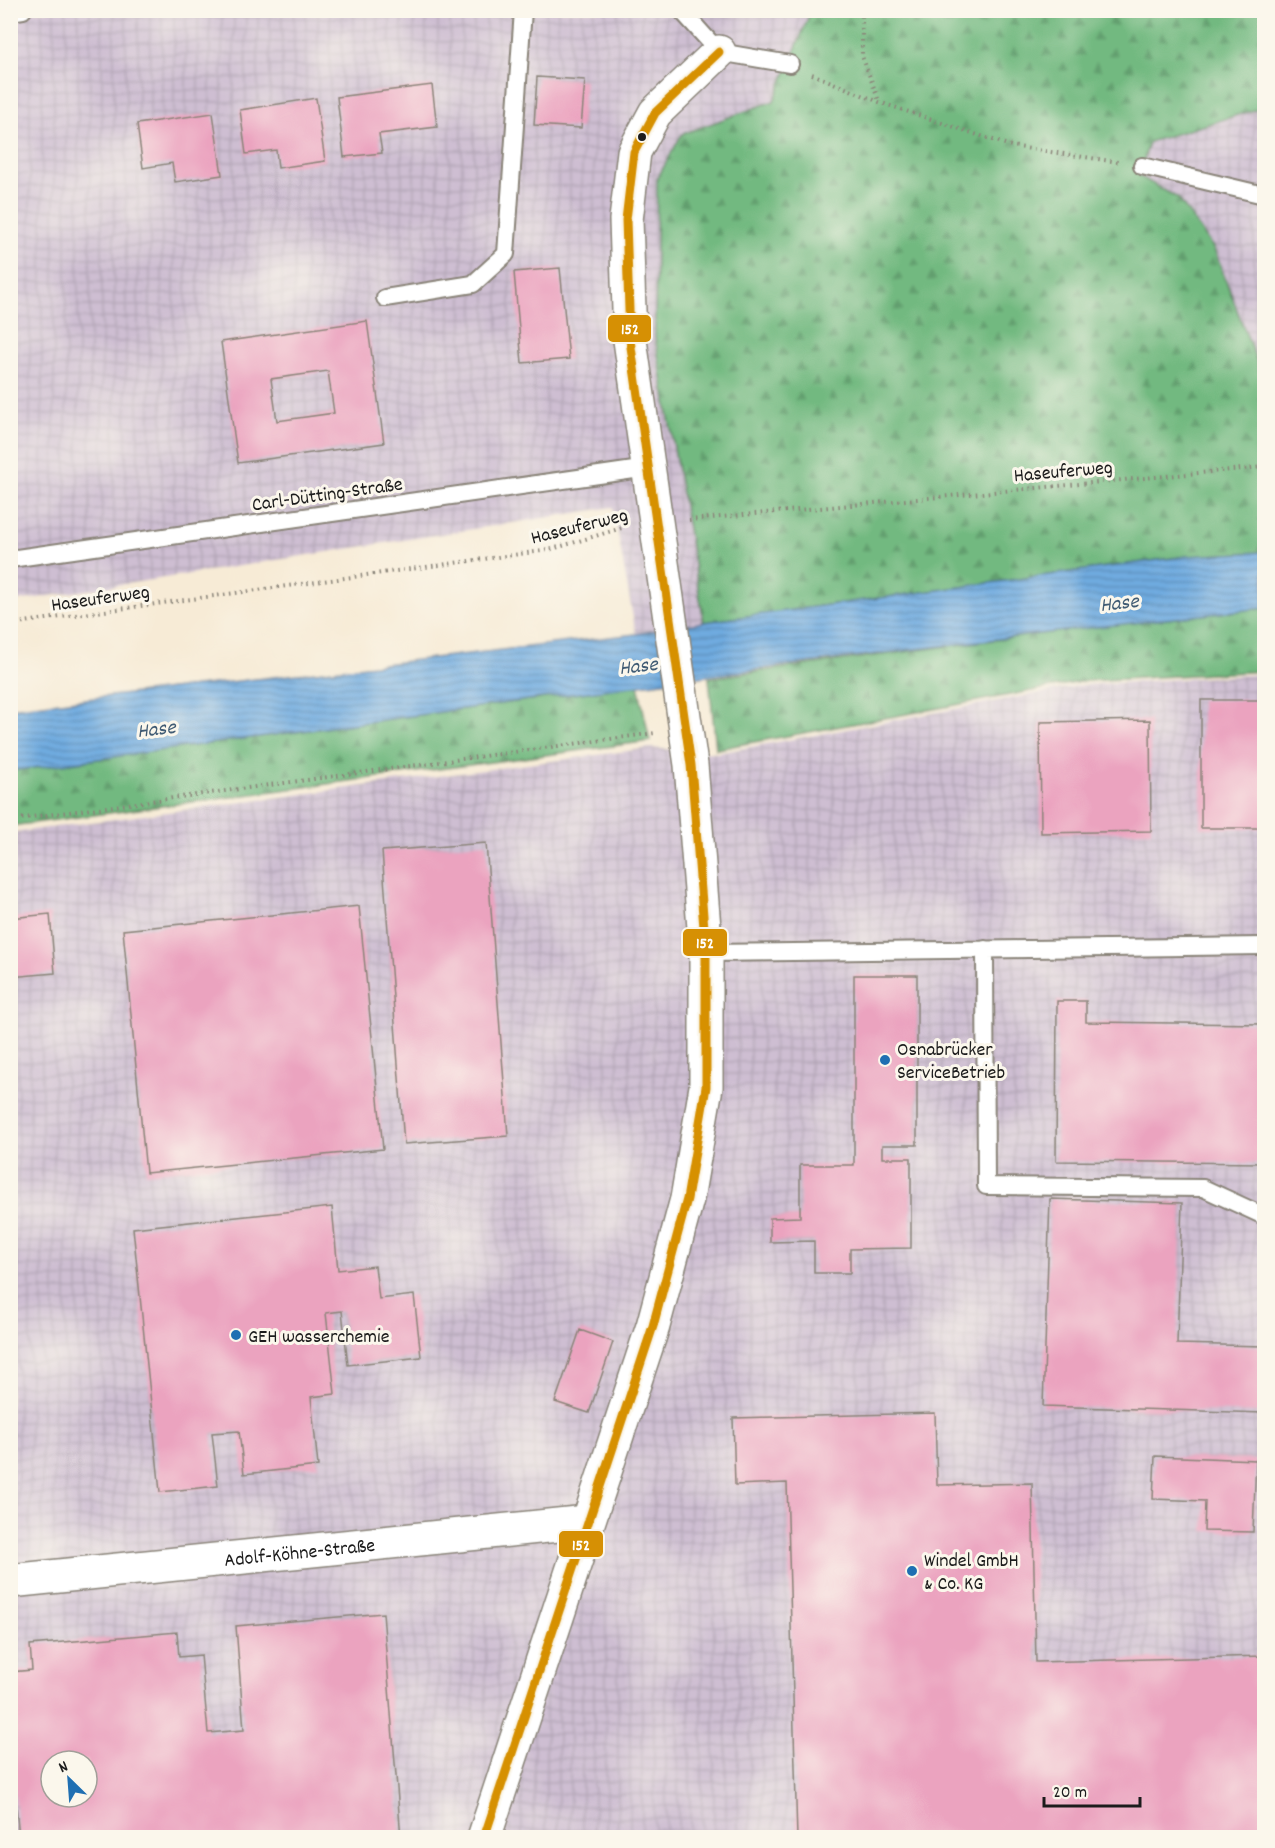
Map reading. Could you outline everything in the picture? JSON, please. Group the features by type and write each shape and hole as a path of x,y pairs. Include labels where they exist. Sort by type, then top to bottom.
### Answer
{"street":[{"path":"484,1838 653,1326 687,1199 706,1087 706,953 686,722 630,340 626,220 634,152 655,113 719,52"},
{"name":"Adolf-Köhne-Straße","path":"10,1581 587,1522"}],"lane":[{"path":"10,12 23,10"},
{"path":"385,298 473,284 506,254 523,10"},
{"path":"681,10 719,52 789,64"},
{"path":"1142,166 1264,195"},
{"name":"Carl-Dütting-Straße","path":"10,559 648,468"},
{"path":"706,953 1264,946"},
{"path":"985,949 986,1186 1203,1188 1264,1216"}],"path":[{"path":"862,10 862,56 879,102"},
{"path":"789,64 879,102 1011,146 1142,166"},
{"name":"Haseuferweg","path":"10,624 549,550 624,527 1264,466"},
{"path":"10,820 686,722"}],"shaded area":[{"path":"11,11 813,11 774,101 682,134 655,337 704,622 636,634 613,507 11,602"},
{"path":"1264,107 1264,381 1139,176 1149,142"},
{"path":"1264,674 1264,1837 11,1837 10,833 650,748 718,753 1084,685"}],"green space":[{"path":"811,11 1264,11 1264,107 1149,142 1139,176 1178,198 1214,249 1264,381 1264,552 1188,556 704,622 655,337 657,179 682,134 774,101"},
{"path":"1264,608 1264,671 1086,681 716,749 709,678 1077,629"},
{"path":"638,685 650,741 11,826 10,771"}],"water":[{"name":"Hase","path":"1264,552 1264,608 794,665 11,771 10,708 636,634 704,622 1188,556"}],"building":[{"path":"537,77 585,80 581,128 534,125"},
{"path":"432,85 437,127 379,134 382,153 344,157 337,97"},
{"path":"316,98 325,161 278,168 276,150 246,154 240,110"},
{"path":"213,113 222,175 175,182 172,163 143,168 137,124"},
{"path":"560,268 569,359 522,363 514,272"},
{"path":"367,321 384,443 238,463 221,342","holes":["328,371 334,413 277,421 271,379"]},
{"path":"1201,700 1264,700 1264,828 1201,828"},
{"path":"1150,720 1151,831 1041,833 1040,722"},
{"path":"486,843 508,1136 404,1144 382,851"},
{"path":"359,906 383,1149 146,1173 123,930"},
{"path":"50,914 55,973 10,977 10,918"},
{"name":"Osnabrücker ServiceBetrieb","path":"854,975 917,975 917,1145 882,1145 882,1158 911,1158 911,1248 850,1249 850,1273 814,1273 814,1241 770,1242 770,1218 800,1217 800,1165 854,1165"},
{"path":"1057,1001 1086,1001 1086,1022 1264,1024 1264,1163 1056,1161"},
{"path":"1050,1199 1182,1203 1177,1344 1264,1346 1264,1413 1043,1406"},
{"name":"GEH wasserchemie","path":"332,1207 338,1270 375,1266 379,1299 414,1295 421,1357 348,1365 342,1311 326,1313 335,1394 311,1397 318,1466 244,1474 239,1431 212,1433 218,1486 160,1492 133,1228"},
{"path":"580,1330 613,1342 589,1413 555,1402"},
{"name":"Windel GmbH & Co. KG","path":"935,1413 937,1485 1032,1483 1036,1662 1264,1656 1264,1838 797,1838 787,1483 735,1485 733,1418"},
{"path":"1155,1456 1256,1460 1253,1532 1204,1531 1205,1501 1153,1499"},
{"path":"383,1613 401,1838 19,1838 10,1738 10,1672 32,1670 30,1645 177,1632 179,1657 201,1655 208,1733 244,1730 236,1626"}],"transit line":[{"name":"152","path":"484,1838 653,1326 687,1199 706,1087 706,953 691,765 630,340 626,220 634,152 655,113 719,52"}],"place":[{"name":"Osnabrücker ServiceBetrieb","path":"885,1060"},
{"name":"GEH wasserchemie","path":"236,1335"},
{"name":"Windel GmbH & Co. KG","path":"912,1571"}]}
